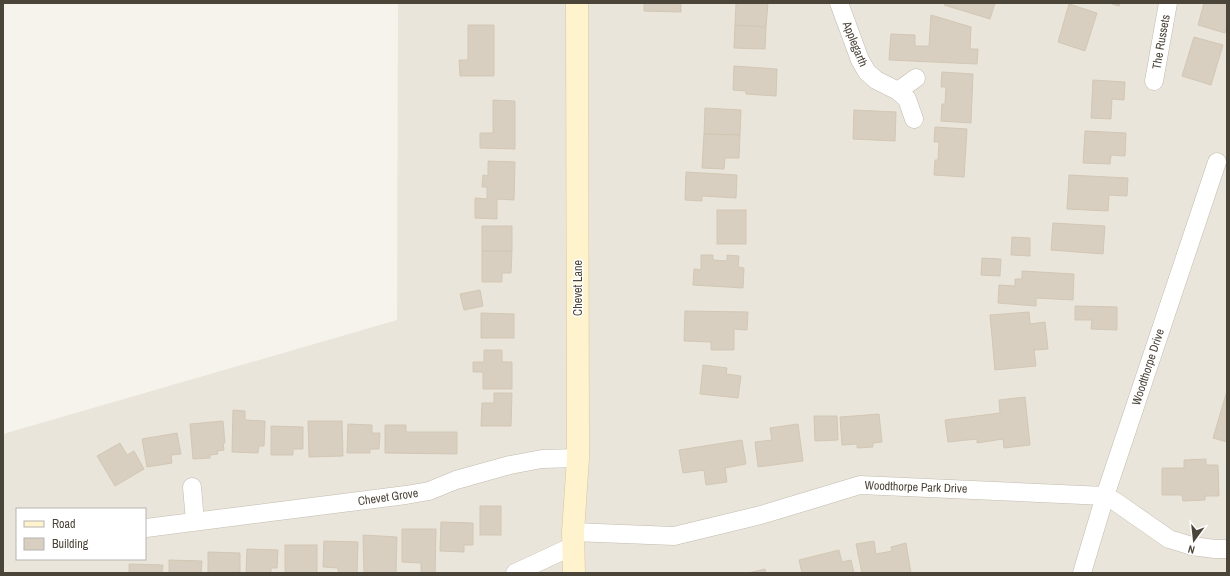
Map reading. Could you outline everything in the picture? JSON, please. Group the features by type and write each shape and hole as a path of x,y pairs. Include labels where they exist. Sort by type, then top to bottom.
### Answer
{"main road":[{"name":"Chevet Lane","path":"574,573 573,539 578,458 577,3"}],"street":[{"name":"Applegarth","path":"839,3 860,60 867,72 876,80 898,91 907,99 914,119"},
{"name":"The Russets","path":"1154,81 1168,3"},
{"path":"898,91 916,78"},
{"name":"Woodthorpe Drive","path":"1082,573 1105,496 1217,162"},
{"name":"Chevet Grove","path":"146,528 406,495 429,491 456,480 510,465 542,459 578,458"},
{"name":"Woodthorpe Park Drive","path":"573,539 674,536 761,515 860,485 1105,496 1169,539 1192,546 1227,549"},
{"path":"192,487 195,521"},
{"path":"515,573 573,539"}],"shaded area":[{"path":"398,3 1227,3 1227,573 3,573 3,434 397,320"}],"building":[{"path":"644,3 681,3 681,12 644,11"},
{"path":"736,3 768,3 766,27 735,25"},
{"path":"945,3 995,3 990,19 944,5"},
{"path":"1109,3 1120,3 1119,6"},
{"path":"1204,3 1227,3 1227,27 1225,33 1198,25"},
{"path":"1069,4 1097,13 1085,51 1058,42"},
{"path":"931,15 971,27 970,49 978,49 977,64 889,60 891,34 915,35 915,46 929,46"},
{"path":"468,25 494,25 494,76 460,76 459,60 468,60"},
{"path":"735,25 766,27 765,49 734,48"},
{"path":"1194,37 1223,45 1211,85 1182,76"},
{"path":"734,66 777,69 776,96 746,94 746,91 733,90"},
{"path":"942,72 973,74 971,123 941,121 942,104 945,104 946,87 941,87"},
{"path":"1093,80 1125,82 1124,100 1112,99 1111,119 1091,118"},
{"path":"493,100 515,101 515,149 480,148 480,133 493,133"},
{"path":"705,108 741,110 740,135 704,134"},
{"path":"854,110 896,112 895,141 853,139"},
{"path":"935,127 967,129 964,177 934,175 935,160 938,160 939,142 934,142"},
{"path":"1085,131 1126,133 1125,156 1111,155 1110,164 1083,163"},
{"path":"704,134 740,135 739,158 725,158 724,169 702,168"},
{"path":"488,161 515,162 514,200 497,199 497,219 475,218 475,198 487,199 487,187 482,187 483,175 488,176"},
{"path":"686,172 737,175 736,198 702,196 702,201 685,200"},
{"path":"1069,175 1128,178 1127,196 1109,195 1108,211 1067,209"},
{"path":"717,210 746,210 746,244 717,244"},
{"path":"1053,223 1105,226 1103,254 1051,250"},
{"path":"482,226 512,226 512,251 482,251"},
{"path":"1012,237 1030,238 1030,256 1011,255"},
{"path":"482,251 512,251 511,273 502,273 502,282 482,282"},
{"path":"701,255 713,255 713,260 727,261 727,255 739,256 738,267 744,268 743,288 693,285 694,269 701,270"},
{"path":"982,258 1001,259 1000,276 981,275"},
{"path":"1022,271 1074,274 1073,300 1036,298 1036,306 998,303 999,285 1015,286 1015,279 1022,279"},
{"path":"480,290 483,306 464,310 460,294"},
{"path":"1075,306 1117,307 1117,330 1091,329 1092,320 1075,320"},
{"path":"685,311 748,312 747,330 734,329 734,350 711,350 711,342 684,341"},
{"path":"1029,312 1030,324 1045,322 1048,349 1034,350 1036,366 995,370 990,315"},
{"path":"481,313 514,314 514,338 481,338"},
{"path":"484,350 502,350 502,362 512,362 512,389 483,389 483,372 473,372 473,362 484,362"},
{"path":"703,365 727,368 726,374 741,376 738,398 700,394"},
{"path":"1227,391 1227,442 1213,438"},
{"path":"494,393 512,393 511,426 481,426 482,403 494,403"},
{"path":"1025,397 1030,445 1004,448 1003,439 977,443 977,439 948,442 945,420 1000,413 999,400"},
{"path":"233,410 245,411 245,420 265,421 264,446 259,446 258,453 232,452"},
{"path":"879,414 882,442 873,443 873,447 857,448 857,444 842,445 840,417"},
{"path":"814,416 837,416 838,440 815,441"},
{"path":"223,421 225,443 223,443 224,450 217,451 218,454 210,455 210,458 193,459 190,424"},
{"path":"308,421 342,421 343,456 309,457"},
{"path":"348,424 372,425 372,433 380,433 379,449 370,449 370,453 347,453"},
{"path":"798,424 803,461 758,467 755,442 772,440 770,428"},
{"path":"385,425 406,425 406,432 457,432 457,454 385,453"},
{"path":"271,426 303,427 303,449 293,449 293,455 271,455"},
{"path":"177,433 181,454 171,455 172,463 147,467 142,439"},
{"path":"742,440 746,464 725,468 727,482 706,485 704,470 683,473 679,450"},
{"path":"120,443 127,455 134,451 144,469 115,486 97,456"},
{"path":"1206,459 1206,465 1218,465 1219,496 1205,496 1205,500 1183,501 1182,495 1162,495 1162,468 1184,468 1184,460"},
{"path":"480,506 501,506 501,535 480,535"},
{"path":"441,522 473,523 473,545 464,545 464,552 440,551"},
{"path":"402,529 436,529 435,573 421,573 421,563 402,562"},
{"path":"363,535 397,537 396,573 364,572"},
{"path":"324,541 358,542 357,573 338,573 338,568 323,567"},
{"path":"874,541 876,554 892,551 891,547 906,543 911,573 862,573 856,544"},
{"path":"285,545 317,545 317,573 285,573"},
{"path":"247,549 278,550 277,568 271,568 271,573 246,573"},
{"path":"839,550 842,562 851,560 854,573 802,573 799,560"},
{"path":"208,552 240,553 240,572 208,573"},
{"path":"169,560 202,561 201,573 169,573"},
{"path":"129,564 163,565 162,573 129,573"},
{"path":"765,569 766,573 748,573"}]}
